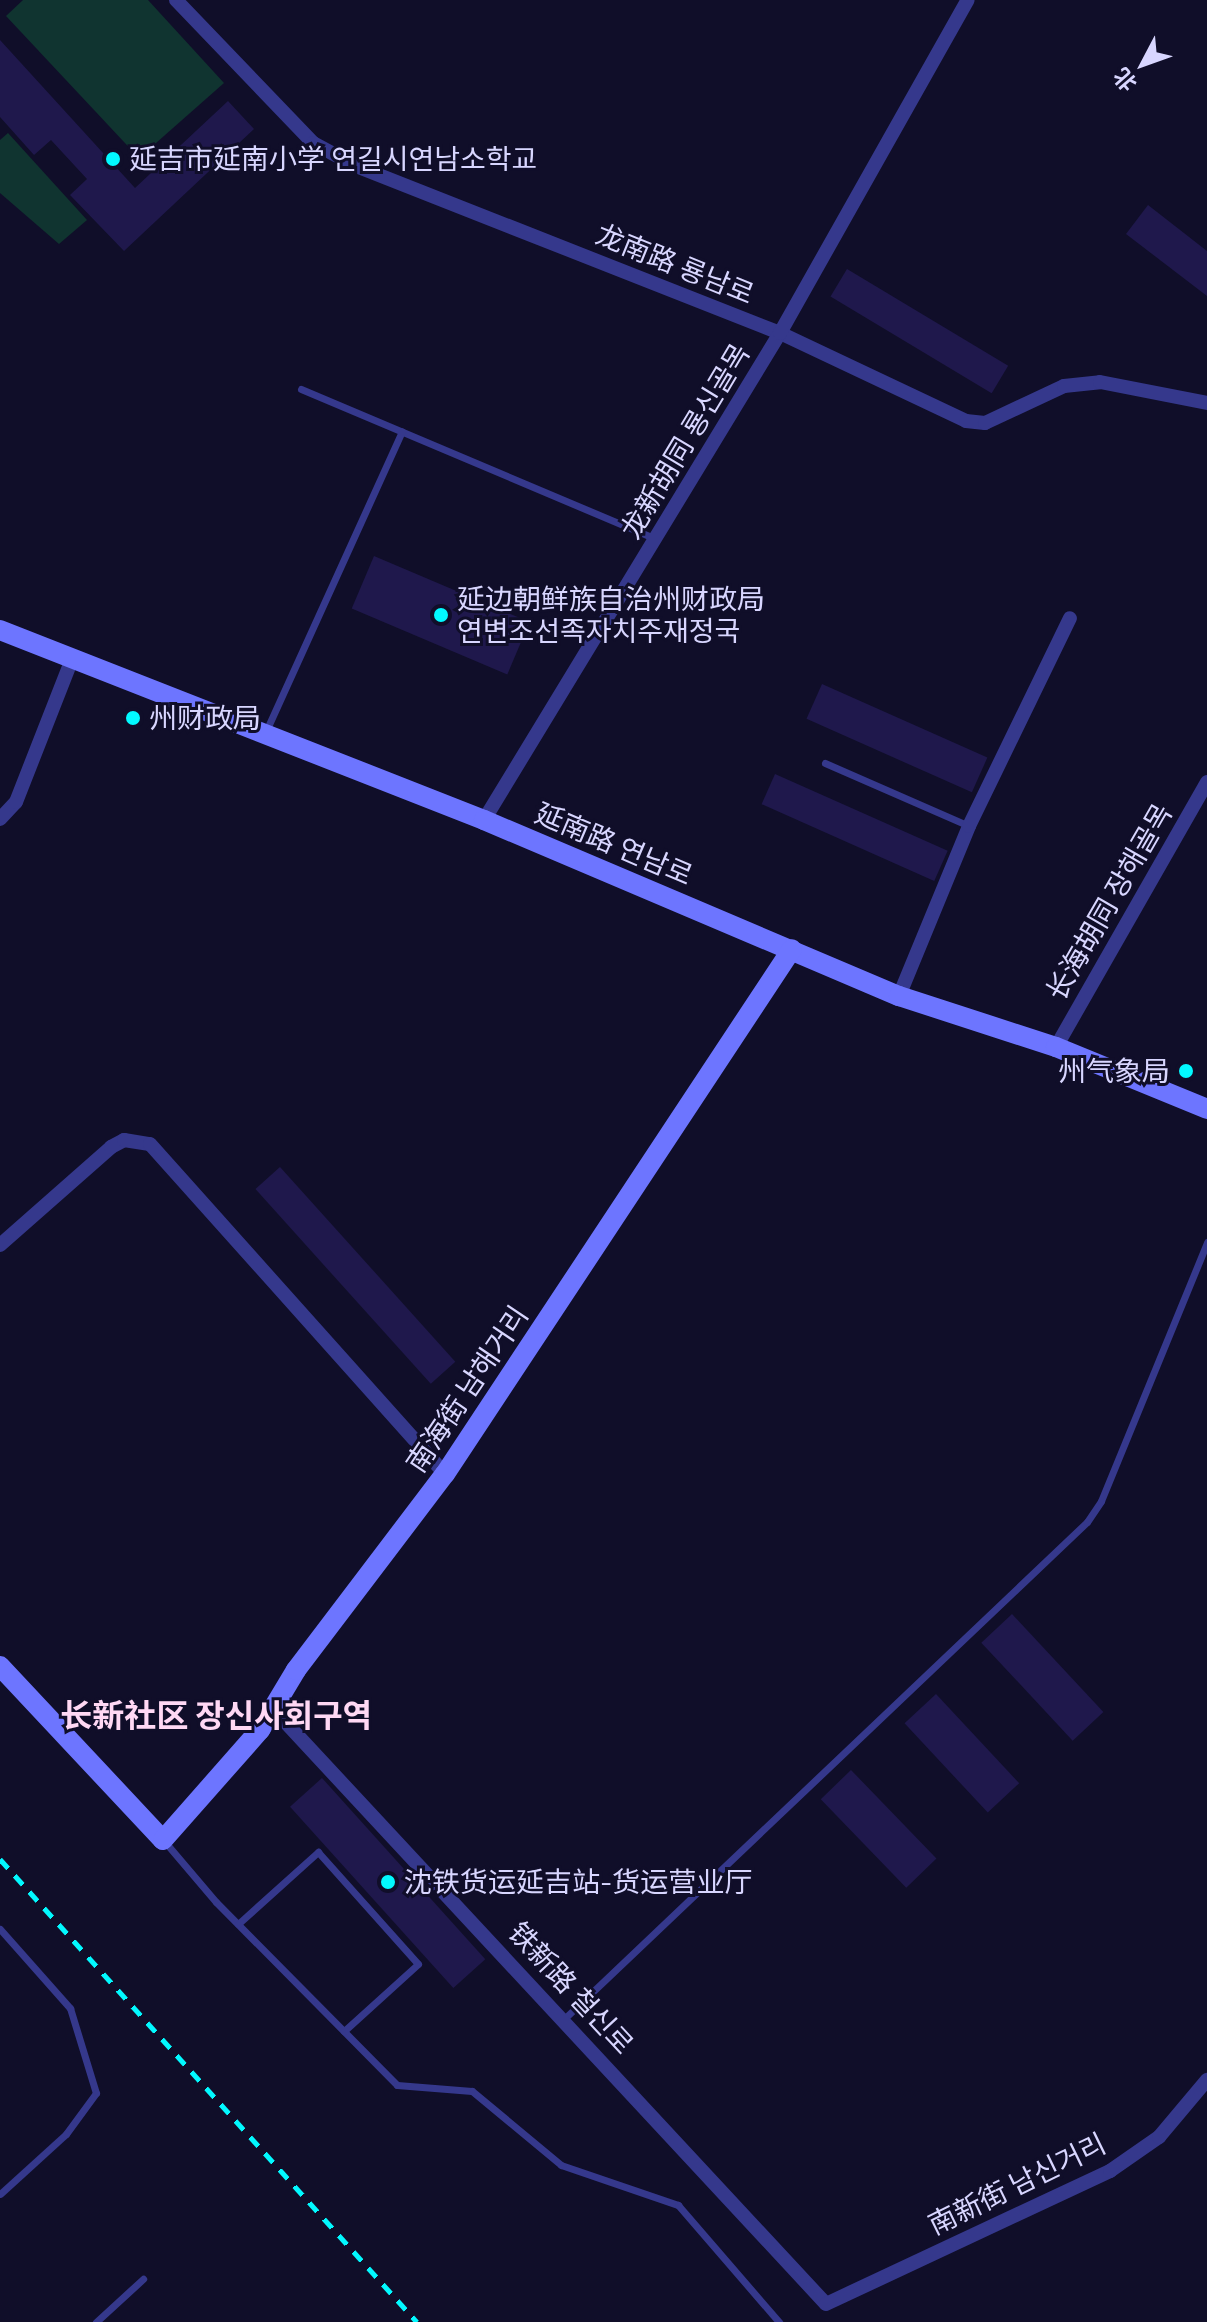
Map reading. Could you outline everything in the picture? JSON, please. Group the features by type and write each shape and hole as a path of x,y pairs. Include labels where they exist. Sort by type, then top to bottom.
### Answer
{"street":[{"name":"龙南路 룡남로","path":"176,0 313,143 356,166 780,333 966,421 985,423 1064,386 1100,382 1207,403"},
{"name":"龙新胡同 룡신골목","path":"484,820 780,333 968,0"},
{"path":"899,996 969,826 1070,618"},
{"name":"延南路 연남로","path":"0,630 484,820 899,996 1056,1047 1207,1109"},
{"path":"0,819 16,802 72,659"},
{"name":"长海胡同 장해골목","path":"1056,1047 1207,782"},
{"name":"南海街 남해거리","path":"163,1840 275,1711 296,1670 445,1474 792,949"},
{"path":"0,1245 111,1147 124,1140 150,1144 445,1474"},
{"path":"0,1666 163,1840"},
{"name":"铁新路 철신로","path":"275,1711 565,2018 826,2304"},
{"name":"南新街 남신거리","path":"826,2304 1110,2171 1159,2137 1207,2080"}],"lane":[{"path":"301,389 656,539"},
{"path":"265,733 402,431"},
{"path":"825,763 969,826"},
{"path":"565,2018 1087,1522 1101,1501 1207,1242"},
{"path":"163,1840 238,1924 397,2085 472,2091 561,2165 678,2205 779,2322"},
{"path":"238,1924 318,1852 418,1964 344,2031"},
{"path":"0,1929 70,2008 96,2093 66,2134 0,2194"},
{"path":"96,2322 143,2279"}],"green space":[{"path":"23,0 148,0 224,83 139,158 6,16"},
{"path":"8,133 87,220 59,244 0,193 0,140"}],"building":[{"path":"0,40 135,188 228,101 254,129 124,251 70,195 87,179 51,140 34,155 0,117"},
{"path":"1148,205 1207,251 1207,296 1126,234"},
{"path":"847,269 1008,366 992,393 831,296"},
{"name":"延边朝鲜族自治州财政局 연변조선족자치주재정국","path":"374,556 530,622 507,675 352,608"},
{"path":"822,684 987,758 972,792 807,719"},
{"path":"775,774 948,851 934,881 762,804"},
{"path":"280,1167 455,1362 431,1384 255,1189"},
{"path":"1012,1614 1103,1712 1073,1741 981,1643"},
{"path":"936,1694 1019,1783 988,1813 905,1723"},
{"path":"851,1770 936,1858 906,1888 821,1799"},
{"name":"沈铁货运延吉站-货运营业厅","path":"322,1778 485,1959 453,1988 290,1807"}],"railway":[{"path":"0,1859 417,2322"}],"place":[{"name":"延吉市延南小学 연길시연남소학교","path":"113,159"},
{"name":"延边朝鲜族自治州财政局 연변조선족자치주재정국","path":"441,615"},
{"name":"州财政局","path":"133,718"},
{"name":"州气象局","path":"1186,1071"},
{"name":"沈铁货运延吉站-货运营业厅","path":"388,1882"}],"district":[{"name":"长新社区 장신사회구역","path":"216,1715"}]}
